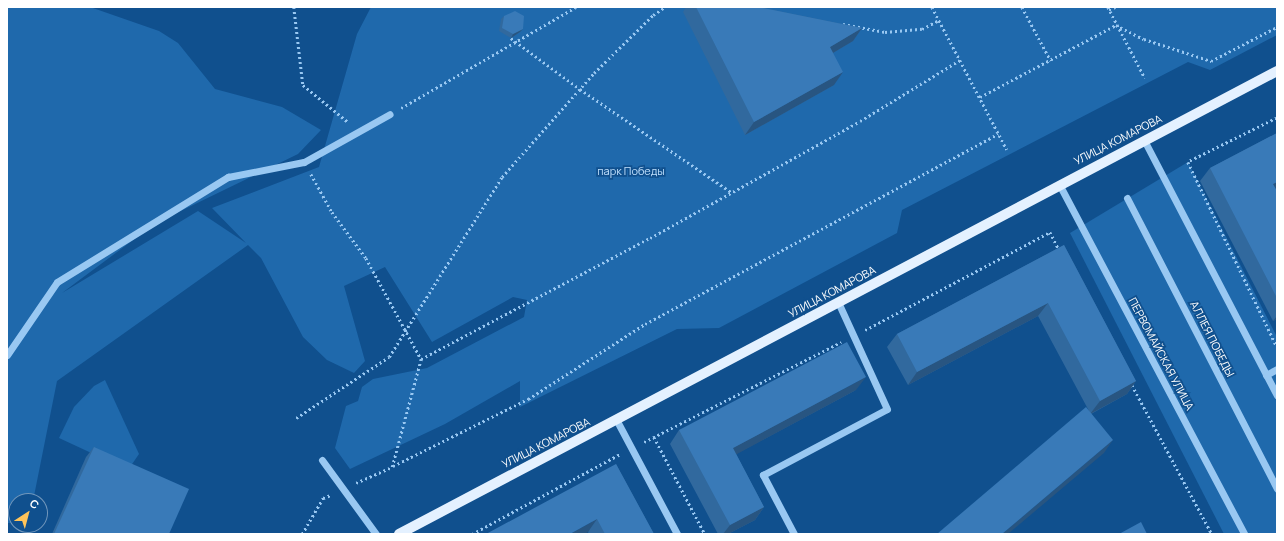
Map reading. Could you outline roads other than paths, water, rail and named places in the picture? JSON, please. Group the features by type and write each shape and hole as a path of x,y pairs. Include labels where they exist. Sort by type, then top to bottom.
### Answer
{"main road":[{"name":"УЛИЦА КОМАРОВА","path":"399,534 616,421 1059,184 1277,71"}],"street":[{"path":"7,355 57,282 228,177 304,162 390,114"},
{"path":"1144,140 1277,396"},
{"name":"ПЕРВОМАЙСКАЯ УЛИЦА","path":"1059,184 1244,534"},
{"name":"АЛЛЕЯ ПОБЕДЫ","path":"1127,198 1277,489"},
{"path":"794,534 763,475 887,409 838,302"},
{"path":"1266,375 1277,369"},
{"path":"616,421 678,534"},
{"path":"322,460 376,534"}],"park label":[{"name":"парк Победы","path":"631,171"}]}
